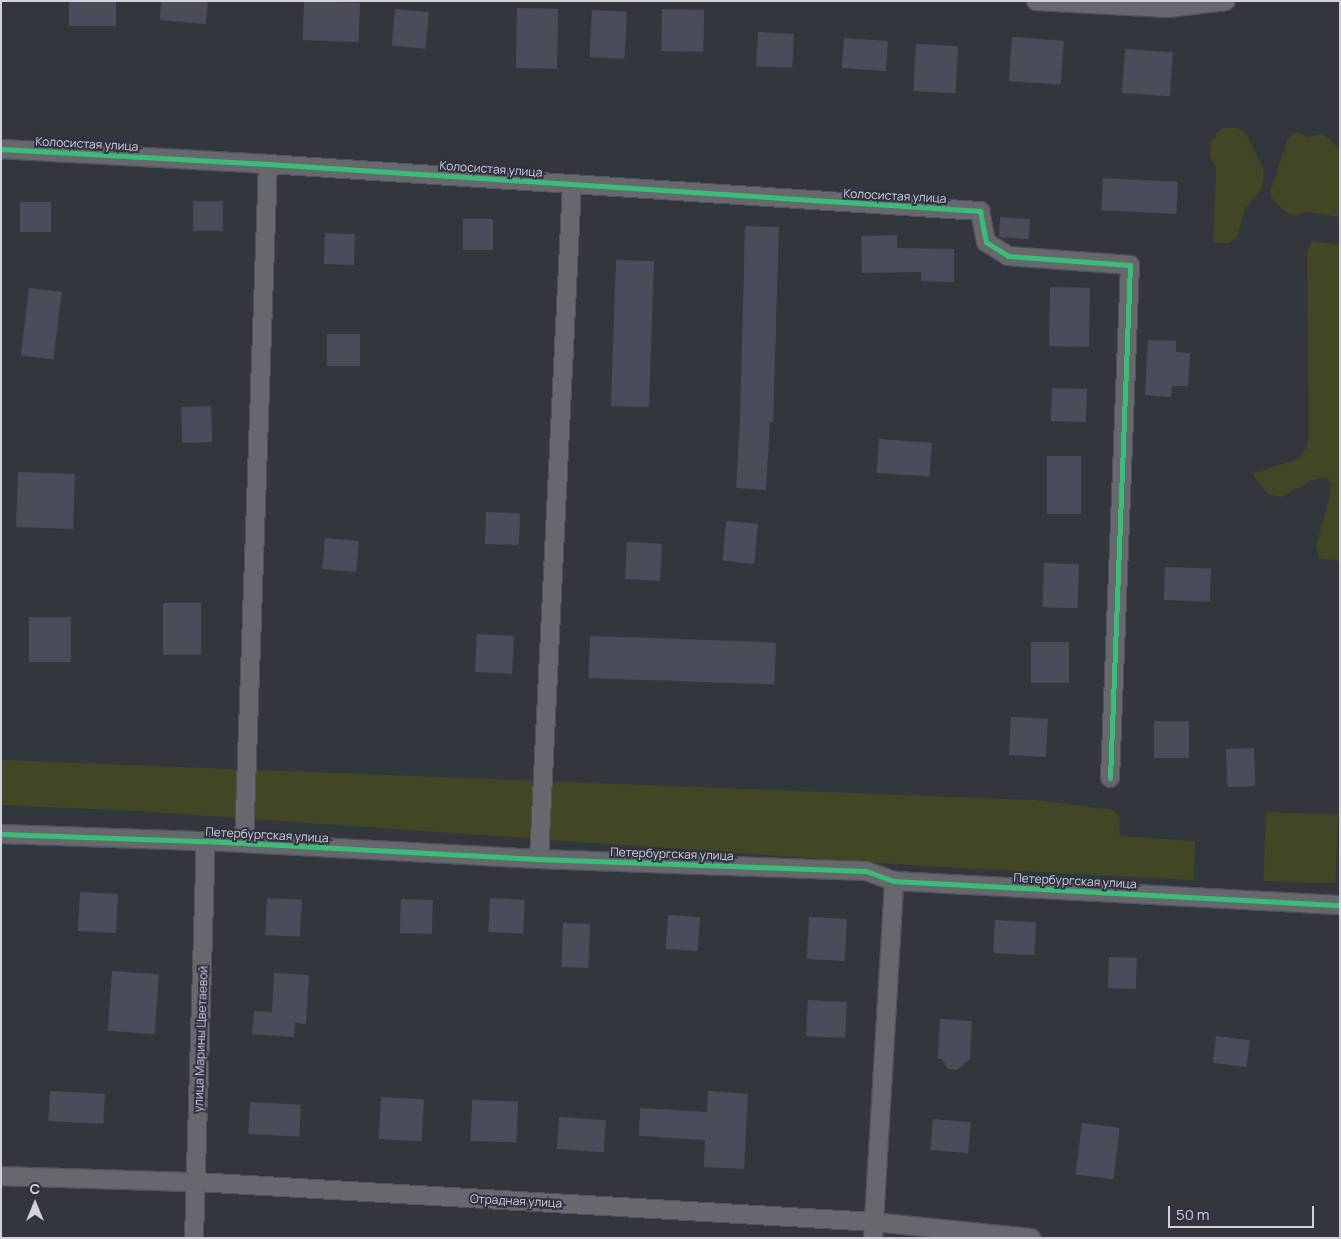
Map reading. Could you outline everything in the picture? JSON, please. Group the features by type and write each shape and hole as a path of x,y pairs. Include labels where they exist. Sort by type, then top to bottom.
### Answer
{"street":[{"path":"1036,1 1168,8 1226,1"},
{"name":"Колосистая улица","path":"1,149 268,164 980,211 986,242 1008,256 1130,265 1110,778"},
{"path":"244,843 268,164"},
{"path":"538,859 572,184"},
{"name":"Петербургская улица","path":"1,834 206,841 538,859 866,871 894,881 1340,905"},
{"name":"улица Марины Цветаевой","path":"194,1238 206,841"},
{"path":"874,1230 894,881"},
{"name":"Отрадная улица","path":"1,1176 196,1182 874,1230 1031,1238"}],"green space":[{"path":"1225,128 1236,128 1245,132 1263,168 1264,178 1261,188 1244,211 1238,235 1229,243 1213,243 1216,166 1210,157 1211,139 1214,139 1218,132"},
{"path":"1299,133 1308,137 1322,134 1330,139 1340,150 1340,217 1308,212 1293,215 1274,202 1270,193 1287,141 1292,134"},
{"path":"1312,241 1340,245 1340,561 1319,558 1316,546 1330,496 1331,484 1327,477 1312,480 1281,497 1268,494 1254,477 1254,473 1299,459 1306,448 1309,438 1307,252"},
{"path":"1,760 1033,800 1114,810 1119,816 1120,836 1195,841 1194,880 925,866 137,811 1,805"},
{"path":"1266,812 1338,815 1336,883 1264,881"}],"building":[{"path":"69,1 116,1 116,26 69,26"},
{"path":"161,1 208,1 206,24 160,20"},
{"path":"304,1 360,3 359,42 303,40"},
{"path":"517,8 558,9 557,69 516,68"},
{"path":"395,9 429,12 426,49 392,46"},
{"path":"662,9 704,10 703,52 661,51"},
{"path":"592,10 627,12 624,59 590,57"},
{"path":"758,32 794,34 792,68 756,66"},
{"path":"1012,37 1064,41 1061,85 1009,81"},
{"path":"844,38 888,41 886,71 842,68"},
{"path":"916,44 958,46 955,93 914,91"},
{"path":"1125,49 1173,52 1170,96 1122,93"},
{"path":"1103,178 1178,182 1176,214 1101,210"},
{"path":"193,201 223,201 223,231 193,231"},
{"path":"20,202 51,202 51,232 20,232"},
{"path":"1000,217 1030,219 1029,239 999,237"},
{"path":"463,219 493,219 493,250 463,250"},
{"path":"745,226 779,227 773,422 770,422 766,490 736,488 740,421"},
{"path":"325,233 355,234 354,265 324,264"},
{"path":"897,235 897,248 954,249 954,282 921,281 921,272 862,273 861,236"},
{"path":"616,260 654,261 649,407 611,406"},
{"path":"1050,287 1090,288 1089,347 1049,346"},
{"path":"29,288 62,292 53,360 21,355"},
{"path":"327,334 360,334 360,366 327,366"},
{"path":"1148,340 1176,341 1176,352 1190,353 1188,386 1172,386 1171,397 1145,395"},
{"path":"1052,388 1087,389 1086,422 1051,421"},
{"path":"211,406 212,442 182,443 181,407"},
{"path":"879,439 932,443 929,477 877,473"},
{"path":"1047,456 1081,456 1081,514 1047,514"},
{"path":"18,472 75,474 73,529 16,527"},
{"path":"486,512 520,513 519,545 485,544"},
{"path":"726,521 758,524 754,564 723,561"},
{"path":"325,538 359,541 356,572 322,569"},
{"path":"627,542 662,544 660,581 625,579"},
{"path":"1044,563 1079,564 1077,608 1042,607"},
{"path":"1165,567 1211,569 1210,602 1164,600"},
{"path":"163,603 201,603 201,655 163,655"},
{"path":"29,617 71,617 71,662 29,662"},
{"path":"477,634 514,636 512,674 475,672"},
{"path":"590,636 776,642 774,684 589,678"},
{"path":"1031,642 1069,642 1069,683 1031,683"},
{"path":"1011,717 1048,719 1046,757 1009,755"},
{"path":"1154,721 1189,721 1189,758 1154,758"},
{"path":"1254,748 1255,786 1227,787 1226,749"},
{"path":"80,892 118,894 116,933 78,931"},
{"path":"267,898 302,900 300,937 265,935"},
{"path":"490,898 525,900 523,934 488,932"},
{"path":"401,899 433,900 432,934 400,933"},
{"path":"668,915 700,917 698,951 666,949"},
{"path":"809,917 847,919 845,961 807,959"},
{"path":"995,920 1036,922 1034,955 993,953"},
{"path":"563,923 590,924 588,968 561,967"},
{"path":"1109,957 1137,958 1136,989 1108,988"},
{"path":"112,971 159,974 155,1034 108,1031"},
{"path":"274,973 309,975 306,1024 295,1023 294,1037 252,1034 254,1011 272,1012"},
{"path":"808,1000 847,1002 845,1038 806,1036"},
{"path":"940,1019 972,1021 970,1059 957,1070 948,1069 942,1059 938,1059"},
{"path":"1216,1036 1250,1040 1246,1067 1213,1063"},
{"path":"50,1091 105,1094 103,1124 48,1121"},
{"path":"708,1091 748,1094 744,1169 704,1167 705,1140 639,1136 640,1108 707,1112"},
{"path":"381,1097 424,1099 422,1141 379,1139"},
{"path":"472,1100 518,1102 517,1143 471,1141"},
{"path":"250,1102 301,1105 299,1137 248,1134"},
{"path":"559,1117 606,1120 604,1152 557,1149"},
{"path":"933,1119 971,1122 968,1153 930,1150"},
{"path":"1082,1123 1120,1128 1113,1179 1076,1175"}],"cycle path":[{"path":"1,149 268,164 980,211 986,242 1008,256 1130,265 1110,778"},
{"path":"1,834 206,841 539,859 866,871 894,881 1340,905"}]}
